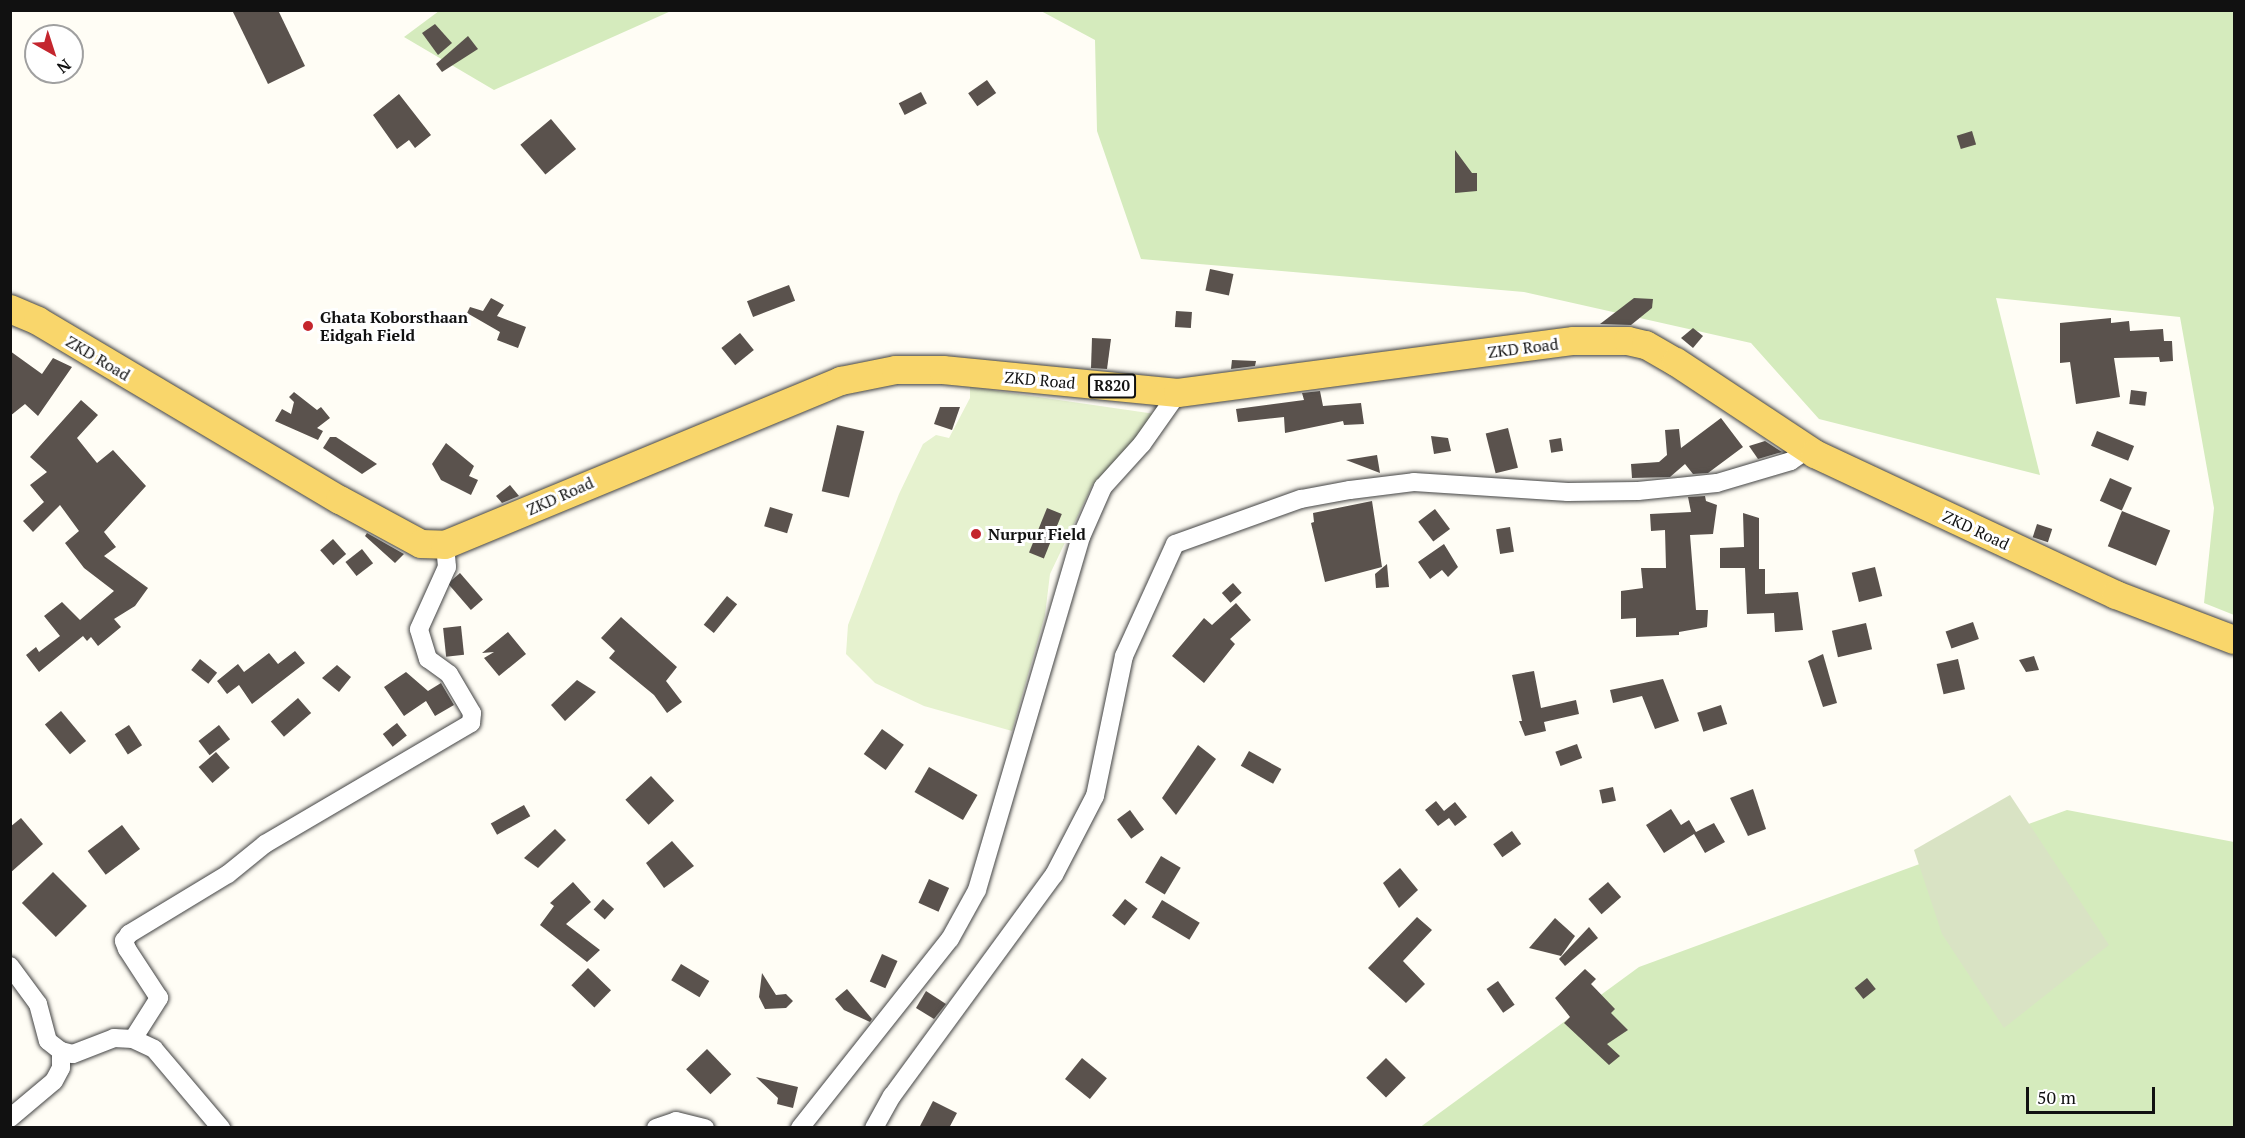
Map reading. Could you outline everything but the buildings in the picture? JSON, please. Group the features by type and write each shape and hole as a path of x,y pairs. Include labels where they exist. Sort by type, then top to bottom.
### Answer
{"main road":[{"name":"ZKD Road","path":"10,309 38,321 421,544 445,545 841,381 896,370 943,370 1178,393 1574,341 1628,341 1646,345 1676,362 1808,450 2115,595 2235,640"}],"street":[{"path":"800,1128 950,939 977,890 1081,537 1103,487 1142,444 1178,393"},
{"path":"874,1128 892,1096 1054,875 1090,806 1124,656 1175,544 1301,499 1350,489 1414,482 1568,492 1638,491 1717,483 1791,461 1808,450"},
{"path":"133,1039 159,998 127,949 124,941 129,934 228,874 265,844 471,723 472,713 449,674 428,659 419,629 447,567 445,545"},
{"path":"10,966 38,1004 48,1041 61,1051 74,1054 114,1038 133,1039 154,1049 221,1128"},
{"path":"10,1118 54,1081 61,1068 61,1051"},
{"path":"656,1128 676,1121 705,1128"}],"green space":[{"path":"439,11 671,11 494,90 404,37"},
{"path":"1041,11 2234,11 2234,615 2204,603 2214,508 2180,317 1996,298 2040,475 1819,419 1751,343 1524,292 1141,259 1097,131 1095,40"},
{"name":"Nurpur Field","path":"970,387 1162,415 1092,486 1050,574 1045,615 1012,731 924,706 875,683 846,654 848,625 899,494 923,444 936,435 949,438 970,398"},
{"path":"2010,795 2109,945 2004,1028 1942,934 1914,850"},
{"path":"2067,810 2234,842 2234,1127 1419,1128 1639,967"}],"place":[{"name":"Ghata Koborsthaan Eidgah Field","path":"308,326"},
{"name":"Nurpur Field","path":"976,534"}]}
